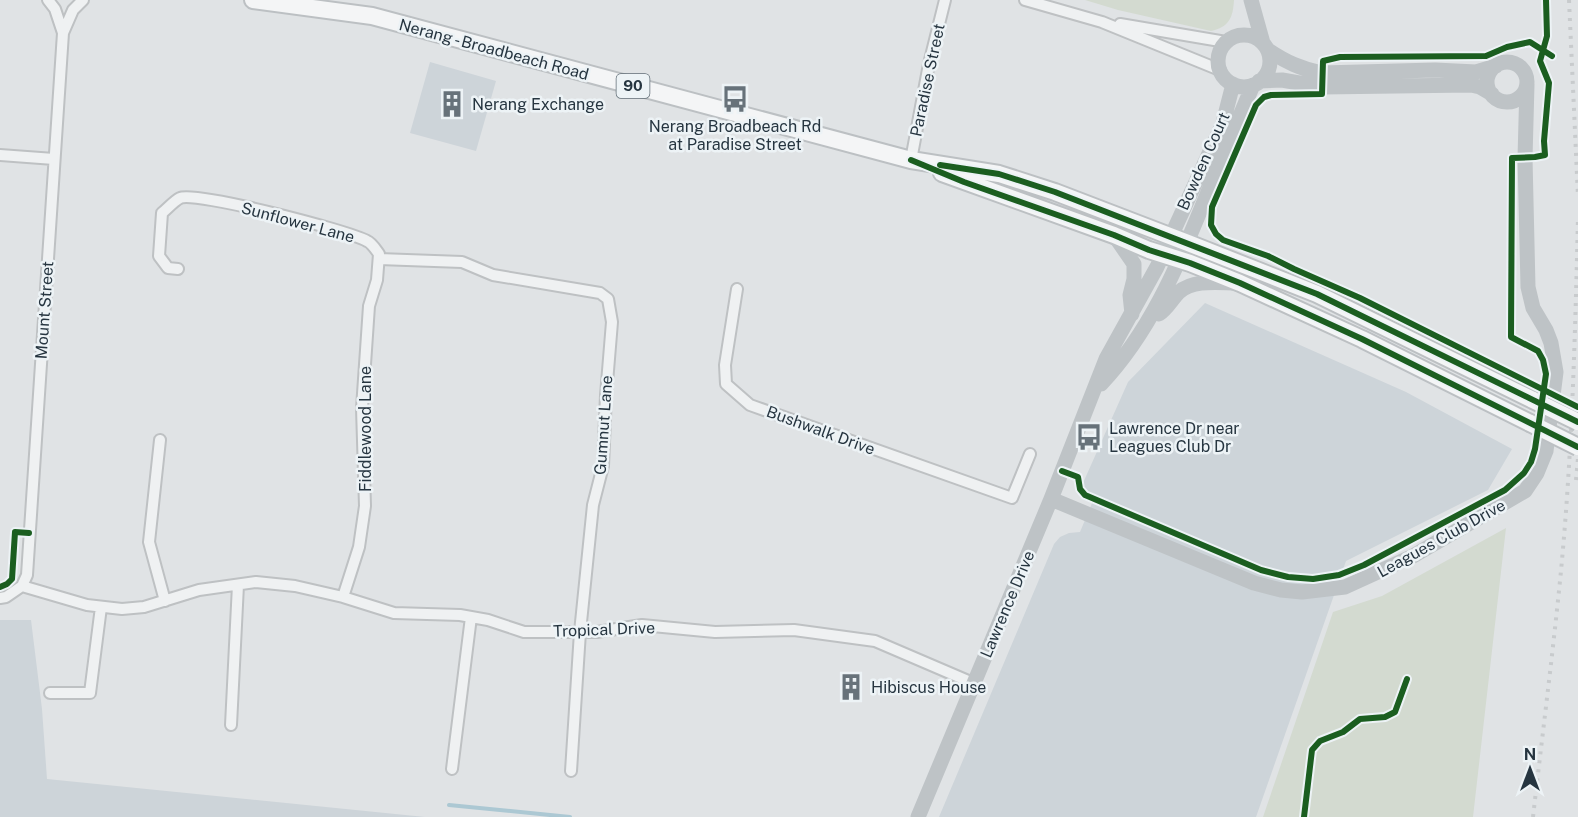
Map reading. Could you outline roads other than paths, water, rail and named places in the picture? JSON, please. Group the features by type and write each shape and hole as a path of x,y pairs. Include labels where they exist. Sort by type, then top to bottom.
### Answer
{"main road":[{"name":"Nerang - Broadbeach Road","path":"252,0 354,12"},
{"name":"Nerang - Broadbeach Road","path":"316,0 911,160 999,174 1055,192 1317,294 1578,422"},
{"name":"Nerang - Broadbeach Road","path":"911,160 964,182 1240,283 1362,339 1578,447"}],"street":[{"name":"Mount Street","path":"48,0 55,9 63,33"},
{"name":"Mount Street","path":"22,586 27,575 63,33 73,10 83,0"},
{"name":"Paradise Street","path":"911,160 929,64 945,0"},
{"path":"1025,0 1102,22 1220,70"},
{"path":"1102,22 1230,39 1251,36 1287,63 1322,73 1476,72 1507,62 1518,65 1526,75 1527,84 1518,98 1509,101 1473,85 1322,87 1281,80 1244,86 1233,84 1225,79 1220,70 1219,54 1230,39 1251,2"},
{"path":"1251,2 1269,66 1266,75 1256,83"},
{"path":"1496,66 1490,72 1488,80 1497,97"},
{"path":"1400,71 1403,77 1434,85"},
{"name":"Bowden Court","path":"1188,243 1256,83"},
{"name":"Bowden Court","path":"1170,236 1223,123 1233,84"},
{"name":"Leagues Club Drive","path":"1051,499 1254,584 1302,592 1345,587 1377,574 1413,556 1525,491 1546,451 1556,372 1551,343 1533,308 1528,292 1525,143 1527,84"},
{"name":"Leagues Club Drive","path":"1497,97 1515,113 1521,125 1525,143"},
{"path":"0,155 54,159"},
{"name":"Sunflower Lane","path":"178,269 168,268 159,256 162,213 180,198 199,197 254,208 369,241 379,254 379,259"},
{"path":"1114,235 1134,264 1134,279 1130,295 1132,314"},
{"name":"Lawrence Drive","path":"918,817 1051,499 1106,359 1132,314 1170,236"},
{"name":"Lawrence Drive","path":"1095,390 1116,367 1147,321 1188,243"},
{"name":"Gumnut Lane","path":"379,259 462,262 493,274 600,292 608,299 612,322 603,466 593,506 580,632 571,771"},
{"name":"Fiddlewood Lane","path":"343,597 359,547 365,506 363,397 369,306 377,280 379,259"},
{"path":"1147,321 1164,311 1182,289 1198,283 1240,283"},
{"name":"Bushwalk Drive","path":"737,290 725,365 726,384 750,405 1012,498 1030,454"},
{"path":"160,440 149,542 165,601"},
{"name":"Tropical Drive","path":"22,586 101,607 144,607 199,590 256,582 296,586 343,597 394,613 471,617 525,632 597,632 642,625 715,632 806,631 875,641 973,683"},
{"path":"231,725 238,585"},
{"path":"0,598 6,597 22,586"},
{"path":"50,693 90,693 101,607"},
{"path":"452,769 471,617"}],"waterway":[{"path":"449,805 570,817"}],"railway":[{"path":"1569,0 1578,197"},
{"path":"1533,817 1564,536 1572,399 1578,217"},
{"path":"1576,480 1578,458"}],"place":[{"name":"Nerang Broadbeach Rd at Paradise Street","path":"735,99"},
{"name":"Nerang Exchange","path":"452,104"},
{"name":"Lawrence Dr near Leagues Club Dr","path":"1089,437"},
{"name":"Hibiscus House","path":"851,687"}]}
